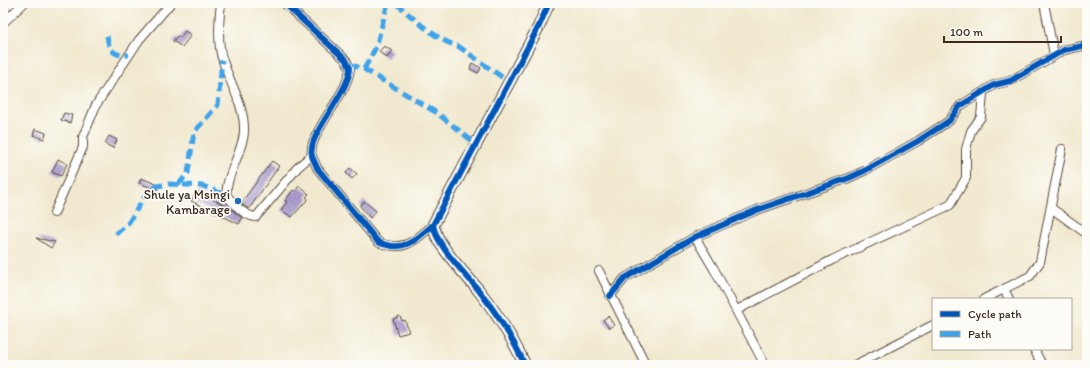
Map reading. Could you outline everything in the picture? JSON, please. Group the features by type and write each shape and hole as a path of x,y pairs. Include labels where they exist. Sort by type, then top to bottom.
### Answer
{"street":[{"path":"3,23 24,3"},
{"path":"54,213 83,147 83,138 96,105 139,40 171,3"},
{"path":"221,3 222,60 239,103 244,121 243,142 228,182 227,196 236,206 249,215 256,217 298,167 311,156"},
{"path":"284,3 346,60 350,68 340,96 314,140 311,156 317,168 378,242 388,246 399,247 409,244 433,225 539,26 549,3"},
{"path":"1044,3 1054,55"},
{"path":"610,296 625,278 695,237 757,210 849,178 866,170 918,141 949,121 960,106 994,85 1010,81 1064,50 1087,45"},
{"path":"737,310 832,260 950,205 966,178 966,149 971,131 981,118 983,93"},
{"path":"986,298 1030,276 1036,270 1040,262 1062,149"},
{"path":"1051,208 1087,234"},
{"path":"433,225 441,243 497,315 513,341 525,365"},
{"path":"695,237 737,310 765,365"},
{"path":"599,271 610,296 646,365"},
{"path":"1004,289 1008,298"},
{"path":"855,365 932,325"},
{"path":"1034,350 1042,365"}],"building":[{"path":"185,31 191,35 182,47 173,41 177,36 180,38"},
{"path":"384,46 392,51 387,58 379,52"},
{"path":"472,63 481,68 478,73 470,69"},
{"path":"64,113 72,115 70,123 61,120"},
{"path":"35,129 46,133 44,139 33,135"},
{"path":"109,136 117,140 113,148 105,144"},
{"path":"58,159 67,164 61,176 52,172"},
{"path":"272,161 279,166 249,209 241,203"},
{"path":"350,168 357,174 352,179 346,173"},
{"path":"141,178 159,185 157,190 139,183"},
{"path":"299,186 309,194 306,197 308,199 292,217 281,210 287,202 285,201 293,190 295,192"},
{"path":"197,191 230,208 242,218 239,224 191,201"},
{"path":"364,201 376,211 370,218 360,206"},
{"path":"36,238 55,242 51,248"},
{"path":"400,316 402,321 405,320 409,332 398,335 393,319"},
{"path":"608,316 614,325 609,328 603,320"}],"marked path":[{"path":"364,69 376,47 388,3"},
{"path":"396,3 433,34 458,46 509,82"},
{"path":"107,36 109,45 113,52 120,55 129,55"},
{"path":"178,185 188,173 194,132 218,105 222,60"},
{"path":"349,64 364,69 437,113 476,144"},
{"path":"116,234 129,222 145,196 157,186 169,184 203,186 227,196"}],"cycle path":[{"path":"284,3 346,60 350,68 343,90 315,137 312,147 312,156 317,168 378,242 387,245 402,246 420,236 433,225"},
{"path":"525,365 499,318 480,292 446,251 440,242 433,225 539,26 549,3"},
{"path":"610,296 625,278 695,237 757,210 849,178 866,170 918,141 949,121 960,106 994,85 1010,81 1064,50 1087,45"}],"place":[{"name":"Shule ya Msingi Kambarage","path":"238,201"}]}
